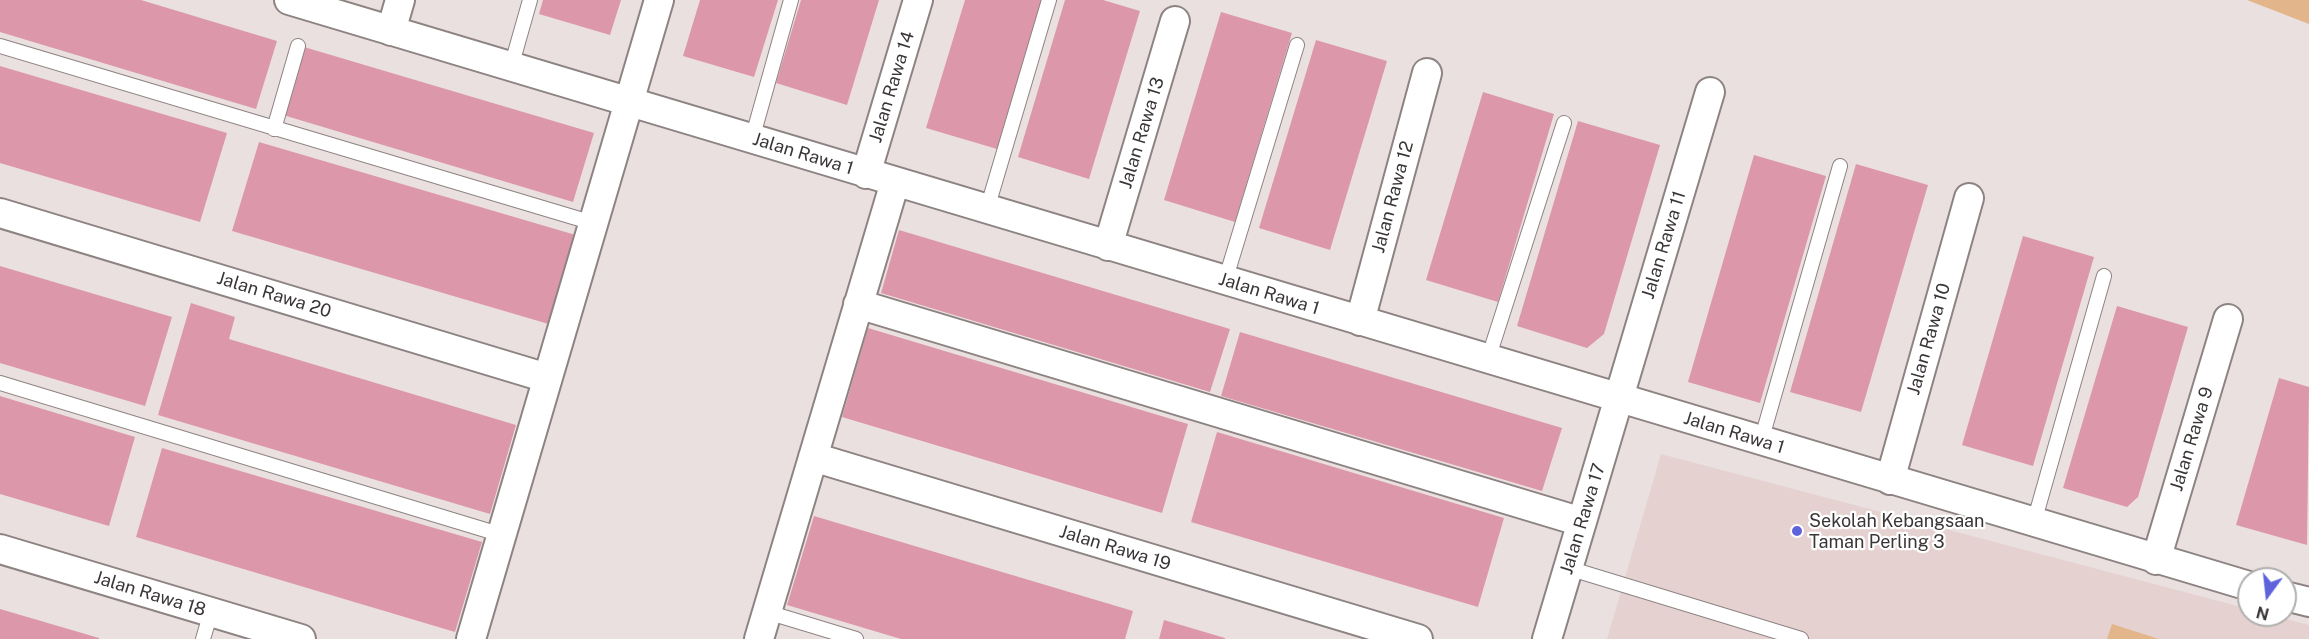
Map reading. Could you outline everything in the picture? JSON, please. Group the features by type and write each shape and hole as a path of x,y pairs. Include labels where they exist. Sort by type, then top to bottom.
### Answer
{"street":[{"name":"Jalan Rawa 1","path":"289,0 2237,583"},
{"path":"391,31 400,0"},
{"path":"471,639 659,0"},
{"name":"Jalan Rawa 14","path":"866,174 918,0"},
{"name":"Jalan Rawa 13","path":"1108,246 1175,21"},
{"name":"Jalan Rawa 12","path":"1360,321 1427,73"},
{"name":"Jalan Rawa 11","path":"1619,399 1710,92"},
{"path":"763,626 895,182"},
{"name":"Jalan Rawa 10","path":"1890,480 1969,198"},
{"name":"Jalan Rawa 20","path":"0,213 548,378"},
{"path":"858,304 1582,522"},
{"name":"Jalan Rawa 9","path":"2156,560 2228,319"},
{"name":"Jalan Rawa 17","path":"1547,639 1619,399"},
{"name":"Jalan Rawa 19","path":"813,457 1418,639"},
{"name":"Jalan Rawa 18","path":"0,549 301,639"}],"lane":[{"path":"511,67 530,0"},
{"path":"753,139 791,0"},
{"path":"987,209 1049,0"},
{"path":"1225,281 1297,45"},
{"path":"0,46 593,223"},
{"path":"274,129 298,46"},
{"path":"1488,359 1564,123"},
{"path":"1761,441 1840,166"},
{"path":"2034,522 2104,276"},
{"path":"0,383 502,534"},
{"path":"1568,568 1801,639"},
{"path":"203,639 211,612"},
{"path":"763,626 856,639"}],"shaded area":[{"path":"2247,0 2309,0 2309,24"},
{"name":"Sekolah Kebangsaan Taman Perling 3","path":"1661,454 2237,606 2237,627 2297,627 2297,622 2309,625 2309,639 1607,639"},
{"path":"2112,624 2159,639 2107,639"}],"building":[{"path":"0,0 141,0 277,41 256,109 0,32"},
{"path":"543,0 621,0 610,35 539,14"},
{"path":"700,0 778,0 754,77 683,56"},
{"path":"801,0 879,0 847,105 776,83"},
{"path":"965,0 1042,0 997,149 926,128"},
{"path":"1065,0 1103,0 1140,11 1089,179 1018,157"},
{"path":"1221,12 1292,33 1235,222 1164,200"},
{"path":"1316,40 1387,61 1330,250 1259,228"},
{"path":"304,47 594,133 573,202 283,115"},
{"path":"0,66 227,133 200,222 0,163"},
{"path":"1483,92 1554,114 1498,302 1426,280"},
{"path":"1578,121 1660,145 1604,334 1587,348 1517,326"},
{"path":"259,142 579,236 552,325 232,231"},
{"path":"1754,155 1826,176 1760,403 1688,382"},
{"path":"1856,164 1928,185 1861,412 1790,392"},
{"path":"899,230 1230,329 1210,392 881,293"},
{"path":"2023,236 2094,257 2033,466 1962,445"},
{"path":"0,266 172,317 145,406 0,363"},
{"path":"191,303 235,317 229,339 516,425 490,514 158,415"},
{"path":"2117,306 2188,327 2138,497 2127,507 2063,488"},
{"path":"868,328 1188,424 1162,513 842,417"},
{"path":"1240,332 1562,428 1542,491 1221,396"},
{"path":"2279,378 2309,387 2307,545 2236,525"},
{"path":"0,396 135,437 109,526 0,494"},
{"path":"1217,432 1504,518 1478,607 1191,522"},
{"path":"162,448 482,542 455,632 136,537"},
{"path":"814,516 1133,611 1125,639 901,639 787,605"},
{"path":"0,609 99,638 99,639 0,639"},
{"path":"1164,620 1225,638 1225,639 1159,639"}],"place":[{"name":"Sekolah Kebangsaan Taman Perling 3","path":"1797,531"}]}
